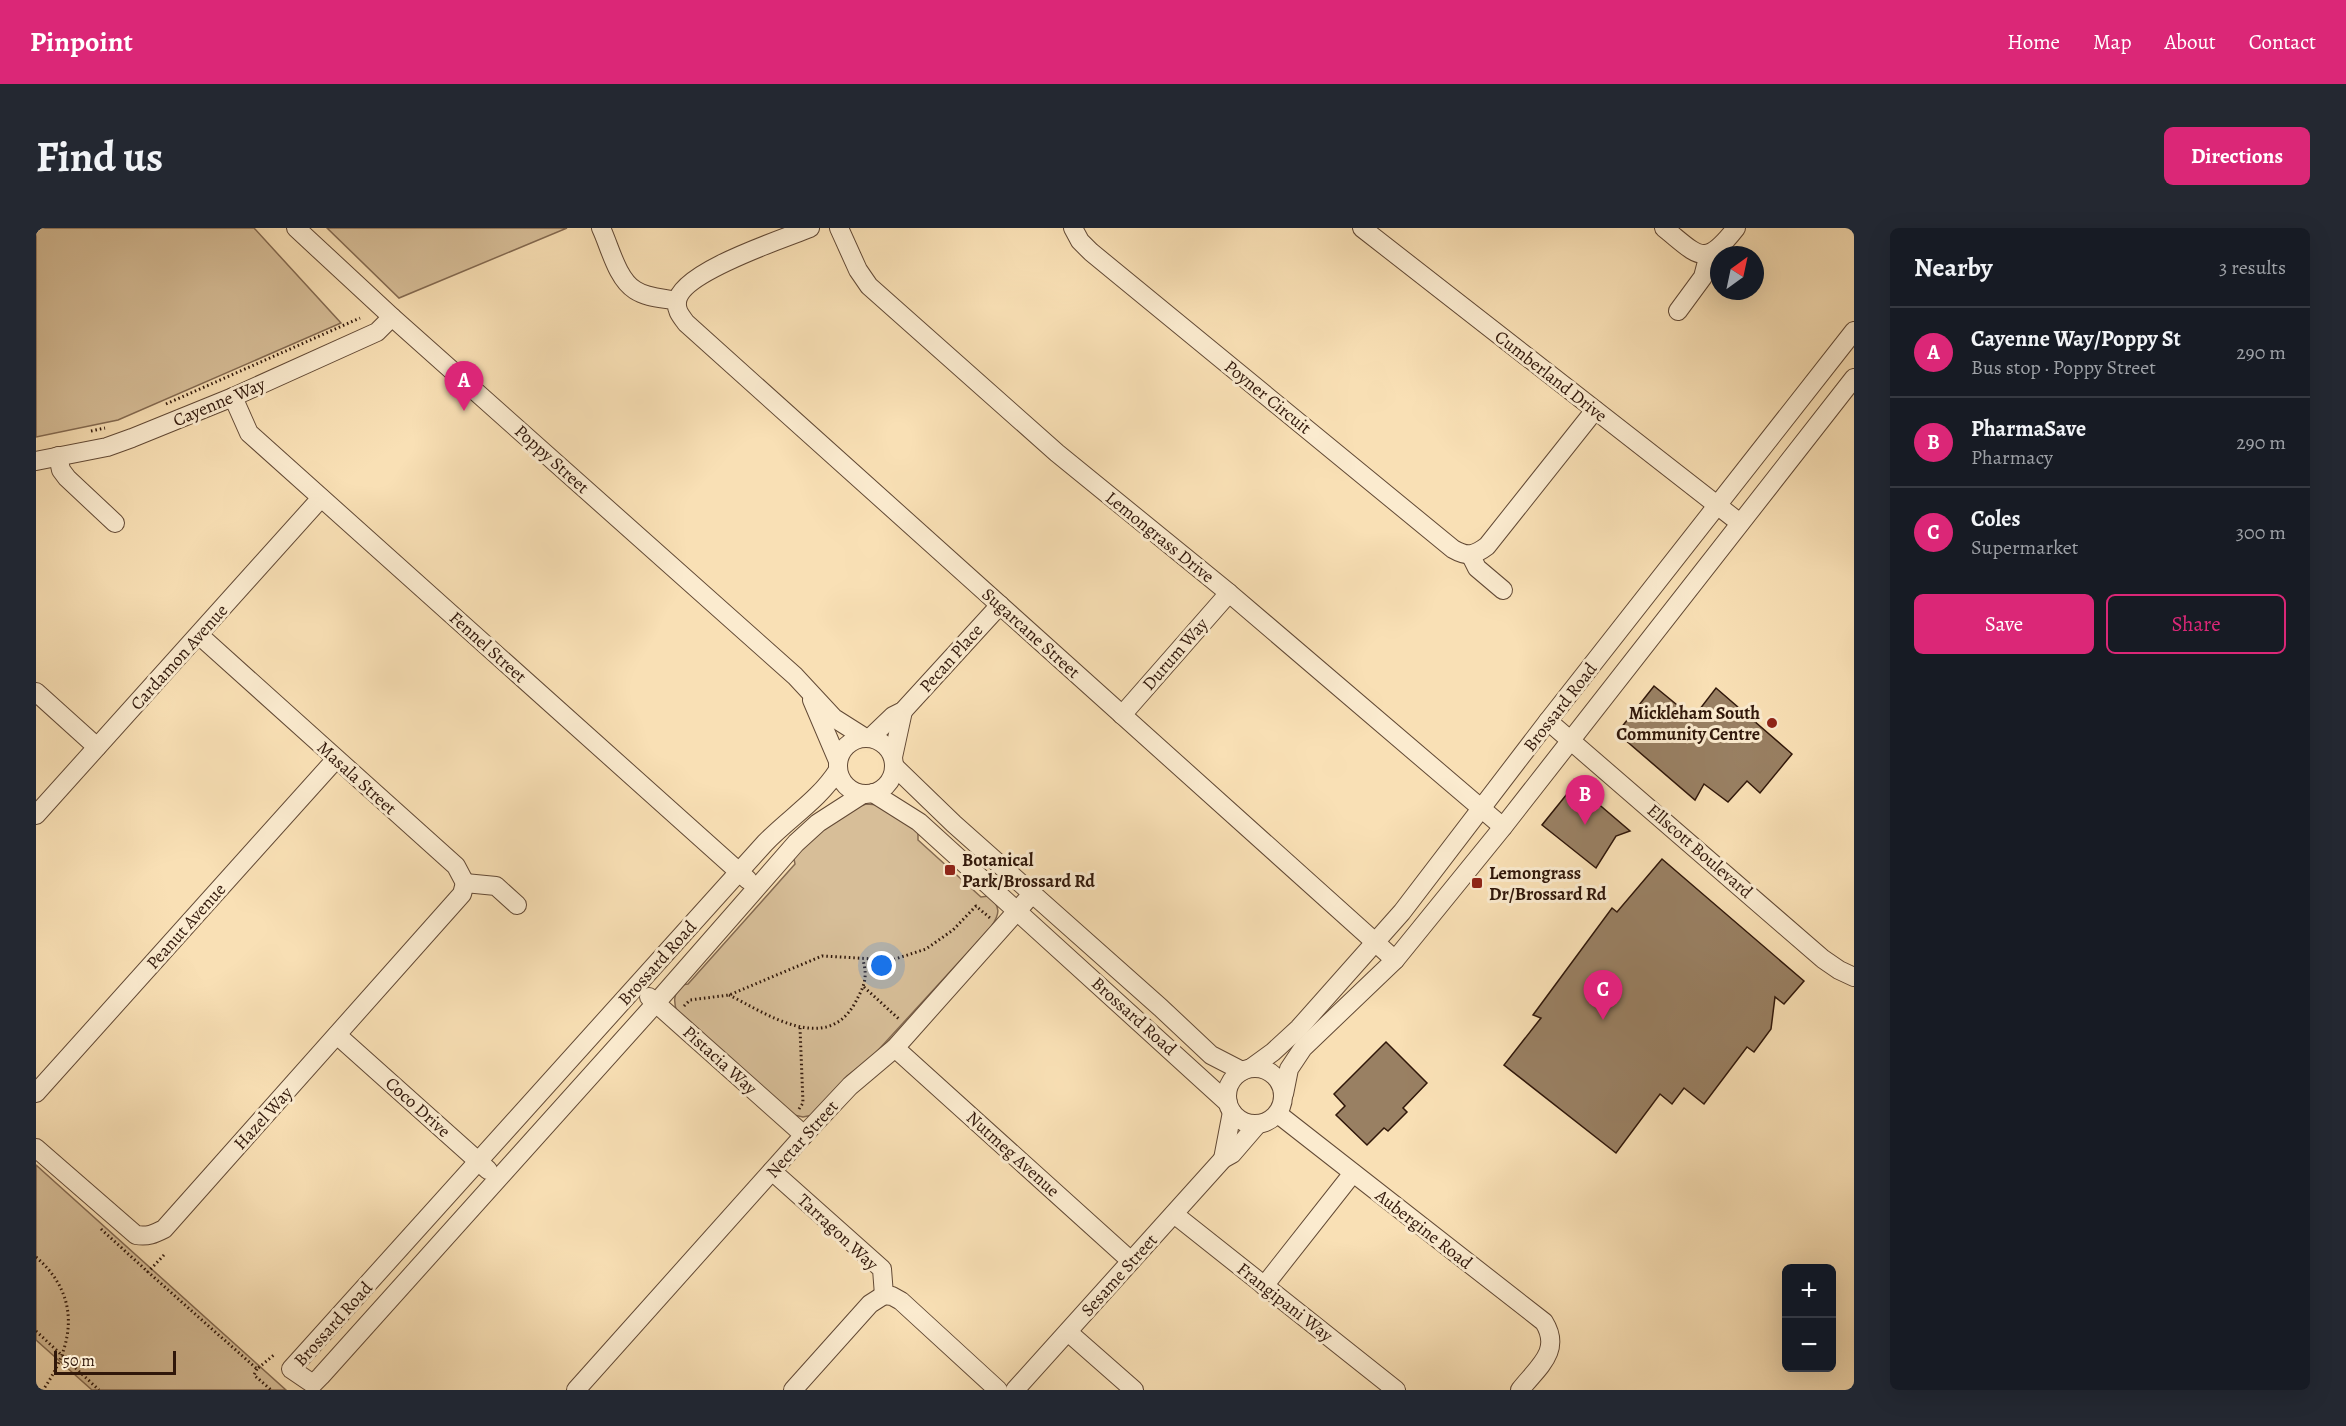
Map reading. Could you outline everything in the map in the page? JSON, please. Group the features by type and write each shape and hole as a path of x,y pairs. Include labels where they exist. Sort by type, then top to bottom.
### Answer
{"street":[{"name":"Poppy Street","path":"296,228 392,317 795,676 842,725 867,737"},
{"path":"602,228 619,270 628,284 645,295 677,301 681,291 701,274 810,228"},
{"name":"Lemongrass Drive","path":"839,228 858,270 869,286 1057,453 1229,593 1503,827"},
{"name":"Poyner Circuit","path":"1073,228 1080,241 1091,252 1453,549 1462,555 1471,556 1477,568 1503,590"},
{"name":"Cumberland Drive","path":"1362,228 1740,523"},
{"path":"1664,228 1689,248 1699,253 1709,254 1722,246 1736,228"},
{"path":"1678,311 1703,277 1709,254"},
{"name":"Sugarcane Street","path":"677,301 678,311 686,323 1395,960"},
{"name":"Cayenne Way","path":"36,461 107,447 233,397 377,332 392,317"},
{"name":"Brossard Road","path":"893,761 938,809 1196,1042 1211,1055 1246,1070 1273,1052 1299,1029 1375,943 1482,810 1548,721 1853,335"},
{"name":"Brossard Road","path":"1284,1094 1289,1069 1303,1048 1395,960 1503,827 1854,378"},
{"name":"Fennel Street","path":"233,397 249,433 757,888"},
{"path":"1471,556 1487,546 1494,538 1595,410"},
{"path":"58,456 61,470 67,478 115,523"},
{"name":"Cardamon Avenue","path":"36,815 321,498"},
{"name":"Durum Way","path":"1122,715 1229,593"},
{"name":"Pecan Place","path":"867,737 893,716 903,711 999,606"},
{"name":"Masala Street","path":"199,635 456,866 465,883"},
{"name":"Poppy Street","path":"808,690 838,765"},
{"path":"36,692 97,747"},
{"name":"Pecan Place","path":"893,761 903,711"},
{"name":"Ellscott Boulevard","path":"1548,721 1823,959 1854,977"},
{"path":"867,737 884,744 893,761 888,783 868,794 846,787 838,765 846,744 854,739 867,737"},
{"name":"Peanut Avenue","path":"36,1093 336,759"},
{"name":"Brossard Road","path":"838,765 822,793 780,827 291,1369 313,1384 498,1180 796,843 818,823 868,794 919,822 1230,1107"},
{"path":"465,883 496,886 517,905"},
{"name":"Hazel Way","path":"36,1148 125,1227 136,1235 145,1237 153,1235 170,1222 338,1035 462,894 465,883"},
{"name":"Nectar Street","path":"576,1390 804,1135 850,1086 895,1048 1033,893"},
{"name":"Pistacia Way","path":"637,986 804,1135"},
{"name":"Coco Drive","path":"338,1035 498,1180"},
{"name":"Nutmeg Avenue","path":"895,1048 1131,1261"},
{"path":"1223,1159 1230,1107 1229,1085 1234,1077 1246,1070 1269,1071 1276,1077 1284,1094 1278,1114 1257,1125 1246,1123 1230,1107"},
{"name":"Aubergine Road","path":"1278,1114 1544,1322 1551,1333 1552,1343 1549,1354 1520,1390"},
{"name":"Sesame Street","path":"1015,1390 1223,1159 1232,1154 1257,1125"},
{"name":"Tarragon Way","path":"772,1171 882,1269 884,1295 901,1301 998,1390"},
{"path":"1264,1286 1353,1173"},
{"name":"Frangipani Way","path":"1174,1214 1396,1390"},
{"path":"793,1390 870,1304 884,1295"},
{"path":"1068,1332 1134,1390"}],"path":[{"path":"164,405 360,318"},
{"path":"89,431 111,427"},
{"path":"673,1018 690,1000 729,995 822,956 892,960 926,949 953,930 976,906 1001,927"},
{"path":"729,995 781,1022 800,1028 830,1028 849,1014 864,987 867,974 863,960"},
{"path":"864,987 910,1030"},
{"path":"790,1123 803,1103 800,1028"},
{"path":"164,1255 148,1272 257,1369"},
{"path":"36,1257 46,1266 65,1294 68,1316 63,1356 56,1372 43,1390"},
{"path":"36,1331 99,1390"},
{"path":"271,1390 254,1375 257,1369 275,1354"}],"shaded area":[{"path":"36,228 254,228 341,323 118,420 36,437"},
{"path":"327,228 567,228 399,298"},
{"path":"866,804 880,805 918,826 918,840 981,897 989,896 996,904 998,911 991,927 871,1058 847,1076 813,1115 803,1117 794,1115 677,1012 675,998 681,985 688,984 795,864 793,854 826,825"},
{"path":"36,1165 286,1390 92,1390 36,1340"}],"building":[{"path":"1654,686 1693,718 1716,688 1792,754 1760,793 1747,781 1728,802 1704,784 1695,800 1617,733"},
{"path":"1575,784 1630,831 1616,836 1596,868 1542,825"},
{"path":"1662,859 1804,981 1784,1004 1775,997 1771,1029 1754,1052 1747,1047 1704,1104 1684,1088 1672,1104 1660,1094 1616,1153 1504,1065 1541,1018 1533,1015 1612,908 1617,912"},
{"path":"1386,1042 1427,1083 1403,1108 1407,1112 1388,1131 1384,1128 1367,1145 1336,1115 1345,1106 1334,1094"}],"place":[{"name":"Cayenne Way/Poppy St","path":"464,411"},
{"name":"Mickleham South Community Centre","path":"1772,723"},
{"name":"PharmaSave","path":"1585,825"},
{"name":"Botanical Park/Brossard Rd","path":"950,870"},
{"name":"Lemongrass Dr/Brossard Rd","path":"1477,883"},
{"name":"Coles","path":"1603,1020"}]}
